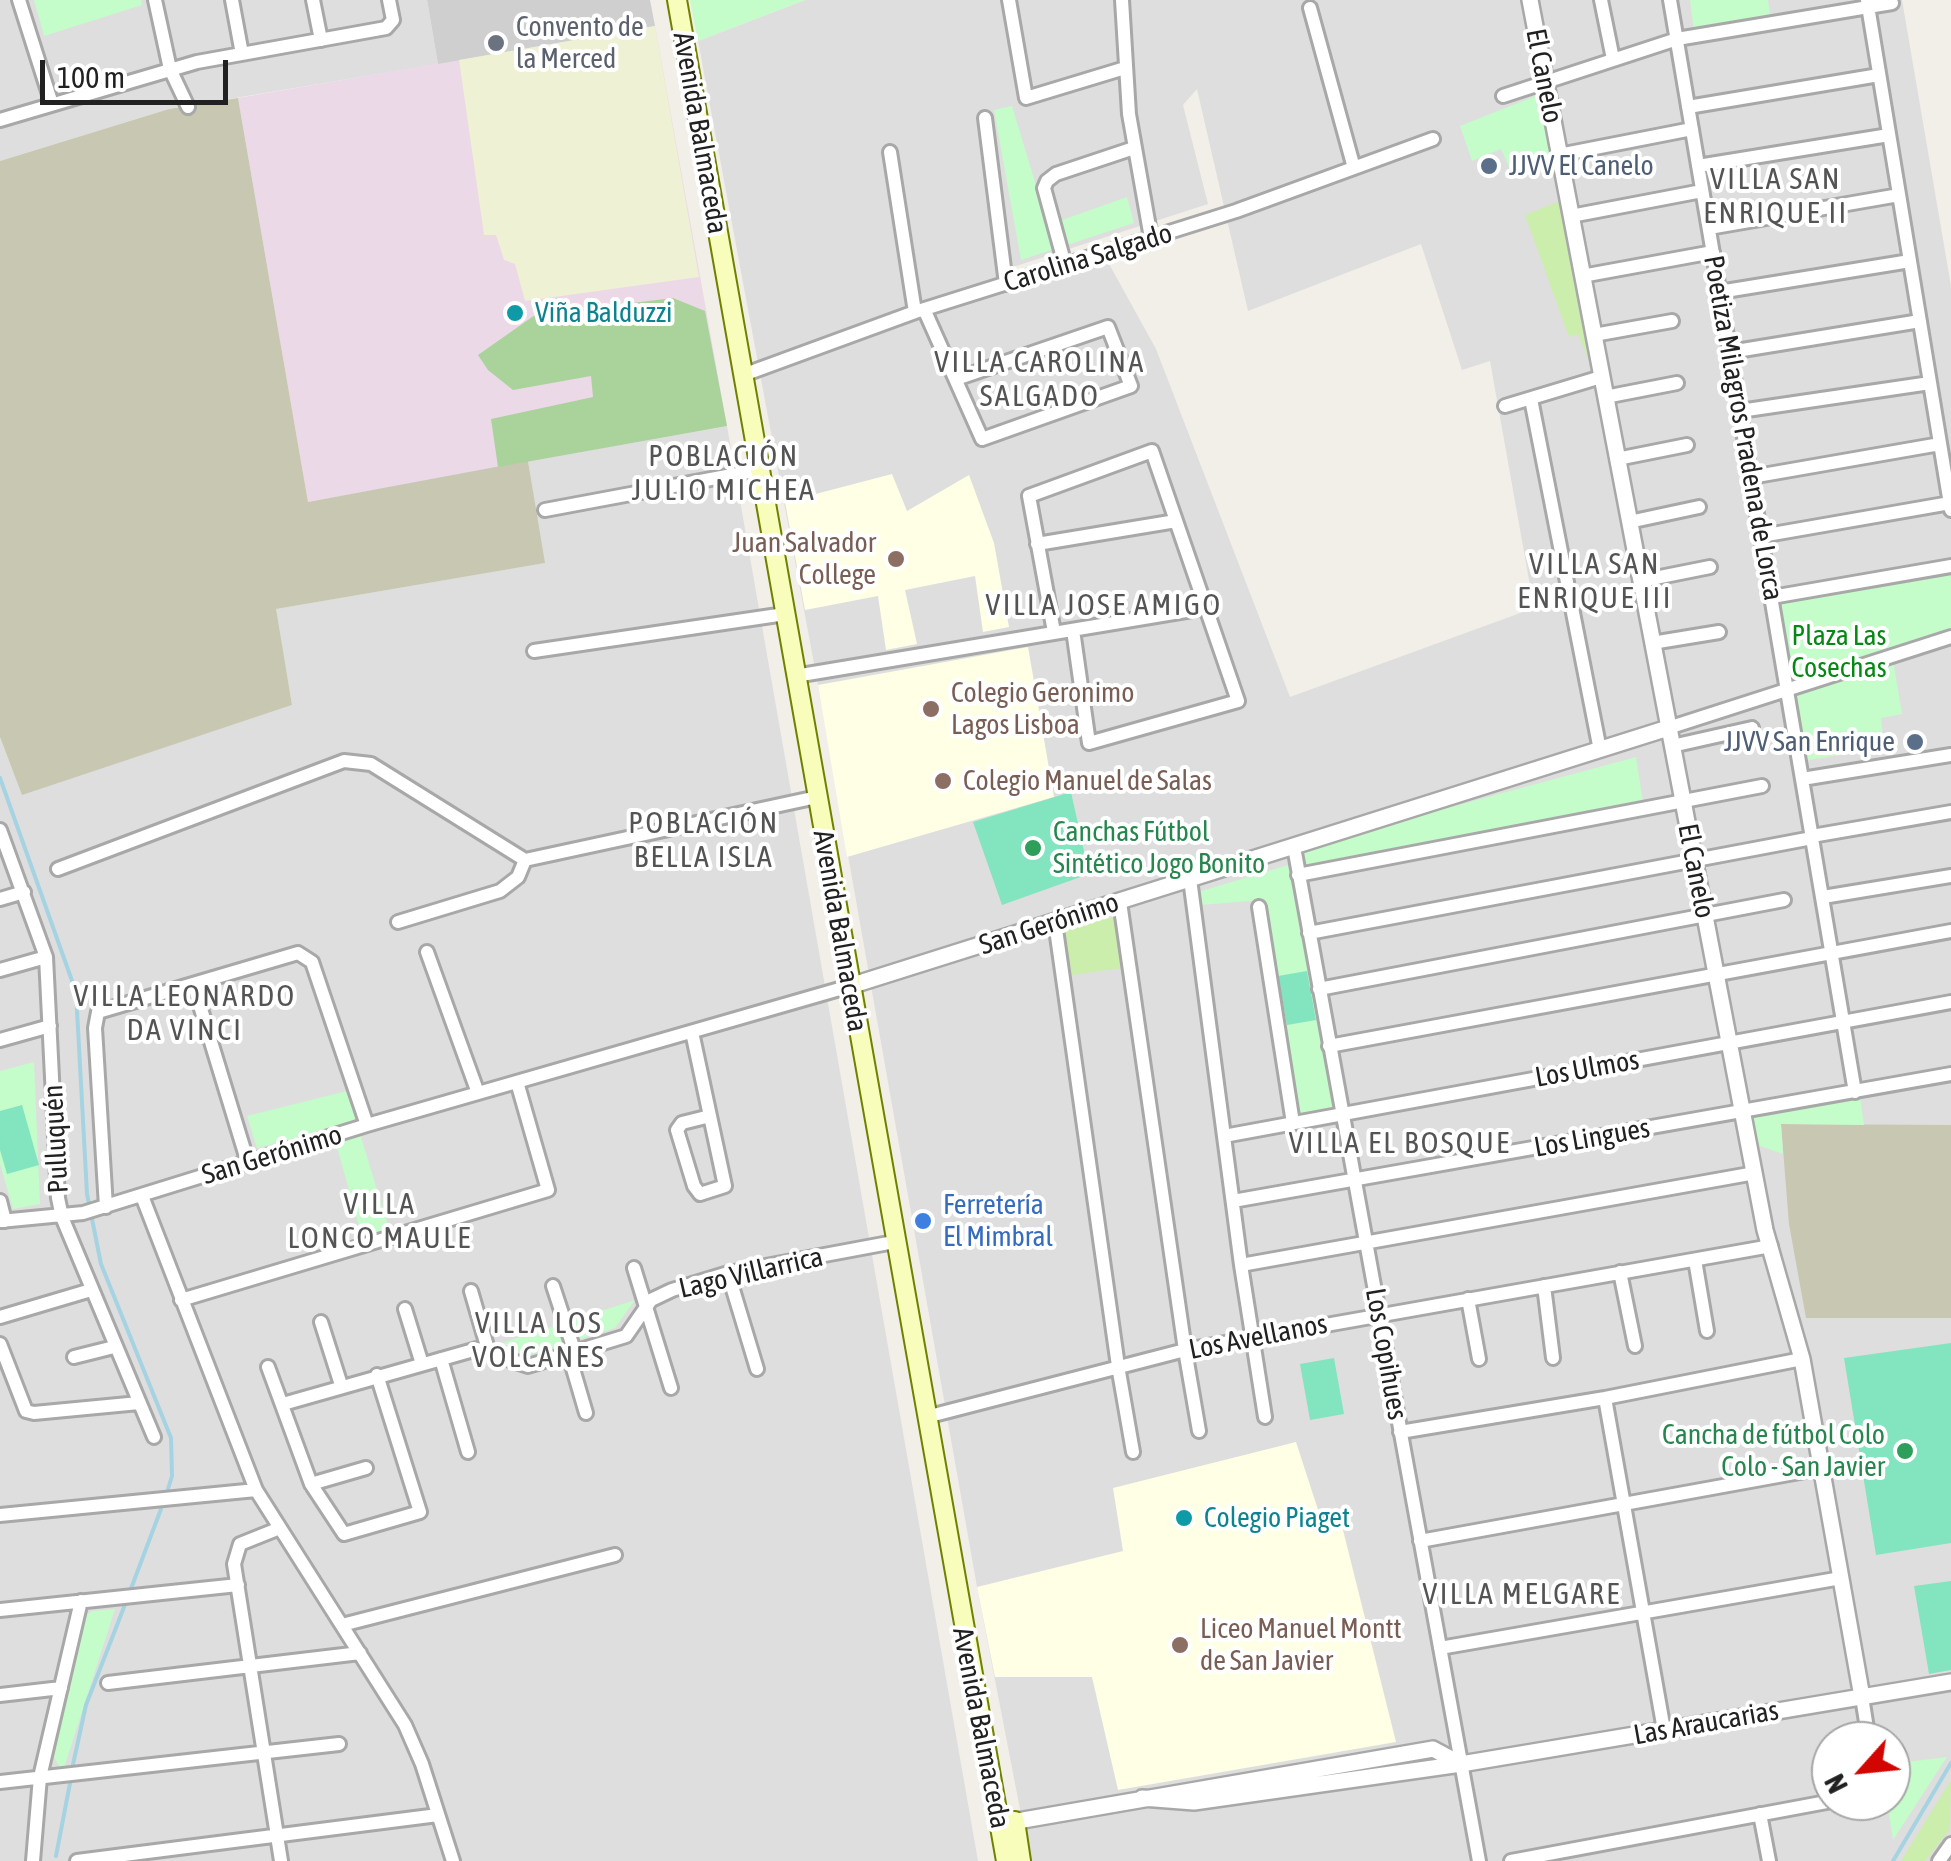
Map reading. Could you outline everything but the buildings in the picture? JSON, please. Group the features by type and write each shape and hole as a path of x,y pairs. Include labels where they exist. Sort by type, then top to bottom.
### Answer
{"main road":[{"name":"Avenida Balmaceda","path":"677,0 894,1242 1007,1823 1006,1861"},
{"path":"1007,1823 1021,1861"}],"street":[{"path":"19,0 52,104"},
{"path":"155,0 170,70 188,108"},
{"path":"232,0 242,54"},
{"path":"313,0 321,40"},
{"path":"0,120 170,70 386,28 393,20 389,0"},
{"path":"1009,0 1026,98 1126,68"},
{"path":"1122,0 1134,148 1151,238"},
{"name":"El Canelo","path":"1530,0 1754,1173 1802,1359 1866,1721"},
{"path":"1601,0 1613,59"},
{"name":"Poetiza Milagros Pradena de Lorca","path":"1670,0 1855,1092"},
{"path":"1503,96 1676,39 1868,3 1892,3"},
{"path":"1761,536 1950,507 1868,3"},
{"path":"1310,8 1354,168"},
{"path":"1688,107 1880,74"},
{"path":"985,118 1006,284"},
{"path":"1559,155 1692,130"},
{"path":"1698,166 1890,135"},
{"name":"Carolina Salgado","path":"743,375 920,311 1151,238 1433,139"},
{"path":"1065,265 1044,188 1047,181 1056,174 1134,148"},
{"path":"890,152 920,311 982,438 1131,386 1108,327 956,379"},
{"path":"1571,216 1702,190"},
{"path":"1709,228 1899,195"},
{"path":"1582,276 1713,252"},
{"path":"1720,292 1910,261"},
{"path":"1594,335 1672,321"},
{"path":"1730,352 1920,321"},
{"path":"1505,406 1602,377"},
{"path":"1605,397 1677,383"},
{"path":"1740,412 1930,383"},
{"path":"1531,398 1600,750"},
{"path":"1751,477 1940,444"},
{"path":"1617,459 1687,445"},
{"path":"1054,632 1029,496 1152,452 1238,701 1089,743 1073,630"},
{"path":"545,510 759,470"},
{"path":"1629,522 1699,506"},
{"path":"1038,544 1176,521"},
{"path":"1772,597 1951,566"},
{"path":"1640,580 1710,567"},
{"path":"795,676 1204,608"},
{"path":"534,651 785,614"},
{"path":"1652,643 1719,632"},
{"name":"San Gerónimo","path":"2,1221 83,1213 850,986 1951,637"},
{"path":"1672,746 1752,728"},
{"path":"1802,779 1951,755"},
{"path":"58,870 344,761 371,764 525,860 817,797"},
{"path":"1298,875 1762,786"},
{"path":"1308,933 1951,812"},
{"name":"Pulluquén","path":"0,830 4,855 24,892 46,958 62,1217 154,1437"},
{"name":"Los Copihues","path":"1294,847 1479,1861"},
{"path":"398,922 500,891 518,877 525,860"},
{"path":"1822,898 1951,876"},
{"path":"1190,879 1240,1266 1265,1417"},
{"path":"0,898 24,892"},
{"path":"1319,989 1784,900"},
{"path":"1120,902 1199,1431"},
{"path":"1259,908 1292,1123"},
{"path":"1055,922 1133,1452"},
{"path":"1329,1046 1951,931"},
{"path":"428,952 478,1094"},
{"path":"103,1207 98,1012 298,953 312,962 367,1126"},
{"path":"0,970 46,958"},
{"path":"194,986 248,1162"},
{"name":"Los Ulmos","path":"1224,1136 1951,1002"},
{"path":"0,1040 50,1026"},
{"path":"692,1032 710,1116 725,1186 700,1194 676,1130 682,1123 710,1116"},
{"name":"Los Lingues","path":"1232,1202 1951,1074"},
{"path":"181,1300 548,1190 517,1082"},
{"path":"1240,1266 1754,1173"},
{"path":"142,1196 256,1490 412,1738 452,1861"},
{"path":"0,1201 2,1221"},
{"name":"Lago Villarrica","path":"282,1404 477,1349 528,1366 626,1336 651,1300 672,1290 728,1274 894,1242"},
{"name":"Los Avellanos","path":"926,1417 1184,1350 1771,1246"},
{"path":"1695,1260 1707,1332"},
{"path":"634,1268 671,1388"},
{"path":"1620,1272 1635,1346"},
{"path":"728,1274 756,1369"},
{"path":"553,1286 586,1413"},
{"path":"1544,1286 1553,1358"},
{"path":"0,1317 91,1290"},
{"path":"471,1291 489,1353"},
{"path":"1468,1299 1479,1359"},
{"path":"405,1309 422,1364"},
{"path":"321,1322 341,1386"},
{"path":"0,1344 26,1411 139,1403"},
{"path":"74,1357 114,1347"},
{"path":"441,1359 468,1452"},
{"path":"1400,1432 1605,1398 1802,1359"},
{"path":"268,1366 311,1484 344,1534 420,1512 377,1376"},
{"path":"1605,1398 1664,1730"},
{"path":"311,1484 366,1468"},
{"path":"1420,1542 1822,1468"},
{"path":"0,1516 256,1490"},
{"path":"280,1528 249,1539 237,1548 234,1564 282,1861"},
{"path":"342,1626 615,1555"},
{"path":"1440,1648 1841,1578"},
{"path":"0,1610 238,1585"},
{"path":"32,1861 40,1777 81,1601"},
{"path":"108,1683 360,1653"},
{"name":"Las Araucarias","path":"1007,1823 1433,1748 1462,1764 1951,1682"},
{"path":"0,1695 61,1688"},
{"path":"0,1782 339,1744"},
{"path":"1511,1861 1811,1805"},
{"path":"1760,1814 1769,1861"},
{"path":"76,1861 438,1815"},
{"path":"1940,1861 1951,1844"}],"shaded area":[{"path":"0,0 427,0 438,64 169,109 0,161"},
{"name":"Convento de la Merced","path":"427,0 650,0 655,26 438,64"},
{"path":"805,0 1902,0 1951,286 1951,1861 1030,1861 977,1587 818,685 698,41","holes":["1197,89 1248,311 1421,244 1462,370 1490,361 1534,608 1290,697 1156,349 1108,262 1016,291 1013,267 1208,204 1183,105"]},
{"path":"655,26 727,426 308,502 238,98"},
{"path":"655,26 699,277 525,301 515,264 504,260 496,235 484,235 459,60"},
{"path":"238,98 308,502 528,461 545,563 276,609 292,705 22,795 0,737 0,161 169,109"},
{"path":"727,426 978,1861 0,1861 0,737 22,794 292,705 275,609 544,563 528,461"},
{"name":"Juan Salvador College","path":"892,474 907,511 969,475 994,543 1009,627 983,632 975,576 905,590 917,644 886,650 878,596 805,610 785,502"},
{"path":"1028,647 1054,797 847,857 818,685"},
{"path":"1781,1124 1951,1125 1951,1318 1806,1318 1789,1224"},
{"name":"Liceo Manuel Montt de San Javier","path":"1296,1442 1322,1522 1341,1522 1396,1742 1118,1790 1092,1677 995,1677 977,1587 1123,1551 1113,1488"}],"green space":[{"path":"34,0 141,0 142,5 44,36"},
{"path":"690,0 805,0 698,41"},
{"path":"1690,0 1768,0 1771,21 1694,32"},
{"path":"1538,95 1552,155 1510,169 1501,149 1472,161 1460,126"},
{"path":"1012,106 1048,225 1127,197 1134,223 1021,260 994,110"},
{"path":"1560,201 1589,361 1578,334 1569,337 1525,215"},
{"path":"673,298 705,311 727,426 498,467 491,419 593,397 591,376 513,390 488,370 478,355 535,315"},
{"name":"Plaza Las Cosechas","path":"1951,569 1951,630 1891,648 1902,714 1881,718 1884,748 1803,761 1779,601"},
{"path":"1636,757 1645,815 1305,876 1299,848"},
{"name":"Canchas Fútbol Sintético Jogo Bonito","path":"1071,792 1089,874 1002,905 973,822"},
{"path":"1288,865 1340,1121 1297,1126 1263,900 1200,905 1198,892"},
{"path":"1117,916 1122,968 1072,975 1063,931"},
{"path":"1307,971 1316,1020 1287,1025 1278,976"},
{"path":"34,1062 40,1204 13,1209 0,1164 0,1071"},
{"path":"347,1091 389,1229 362,1237 332,1129 257,1148 247,1116"},
{"path":"1860,1097 1864,1125 1781,1124 1783,1154 1760,1146 1756,1138 1752,1116"},
{"path":"22,1105 39,1165 7,1174 0,1150 0,1111"},
{"name":"VILLA LOS VOLCANES","path":"635,1300 615,1328 525,1356 502,1343"},
{"name":"Cancha de fútbol Colo Colo - San Javier","path":"1951,1343 1951,1543 1876,1555 1844,1358"},
{"path":"1334,1358 1344,1414 1310,1420 1300,1364"},
{"path":"1951,1581 1951,1670 1929,1674 1914,1586"},
{"path":"115,1609 64,1768 60,1768 54,1757 86,1615"},
{"path":"1947,1757 1911,1812 1911,1762"},
{"path":"1951,1780 1950,1829 1925,1861 1901,1861"},
{"path":"1890,1821 1905,1821 1893,1840"}],"waterway":[{"path":"0,778 76,992 87,1194 101,1264 171,1438 172,1476 168,1489"},
{"path":"129,1594 161,1509"},
{"path":"72,1769 86,1705 126,1602"},
{"path":"1893,1861 1951,1763"},
{"path":"56,1856 71,1778"}],"place":[{"name":"Convento de la Merced","path":"496,43"},
{"name":"JJVV El Canelo","path":"1489,166"},
{"name":"Viña Balduzzi","path":"515,313"},
{"name":"Juan Salvador College","path":"896,559"},
{"name":"Colegio Geronimo Lagos Lisboa","path":"931,709"},
{"name":"JJVV San Enrique","path":"1915,742"},
{"name":"Colegio Manuel de Salas","path":"943,781"},
{"name":"Canchas Fútbol Sintético Jogo Bonito","path":"1033,848"},
{"name":"Ferretería El Mimbral","path":"923,1221"},
{"name":"Cancha de fútbol Colo Colo - San Javier","path":"1905,1451"},
{"name":"Colegio Piaget","path":"1184,1518"},
{"name":"Liceo Manuel Montt de San Javier","path":"1180,1645"}],"district":[{"name":"VILLA SAN ENRIQUE II","path":"1776,197"},
{"name":"VILLA CAROLINA SALGADO","path":"1040,380"},
{"name":"POBLACIÓN JULIO MICHEA","path":"724,474"},
{"name":"VILLA SAN ENRIQUE III","path":"1595,582"},
{"name":"VILLA JOSE AMIGO","path":"1104,606"},
{"name":"POBLACIÓN BELLA ISLA","path":"704,841"},
{"name":"VILLA LEONARDO DA VINCI","path":"185,1014"},
{"name":"VILLA EL BOSQUE","path":"1400,1144"},
{"name":"VILLA LONCO MAULE","path":"380,1222"},
{"name":"VILLA LOS VOLCANES","path":"539,1341"},
{"name":"VILLA MELGARE","path":"1522,1595"}]}
